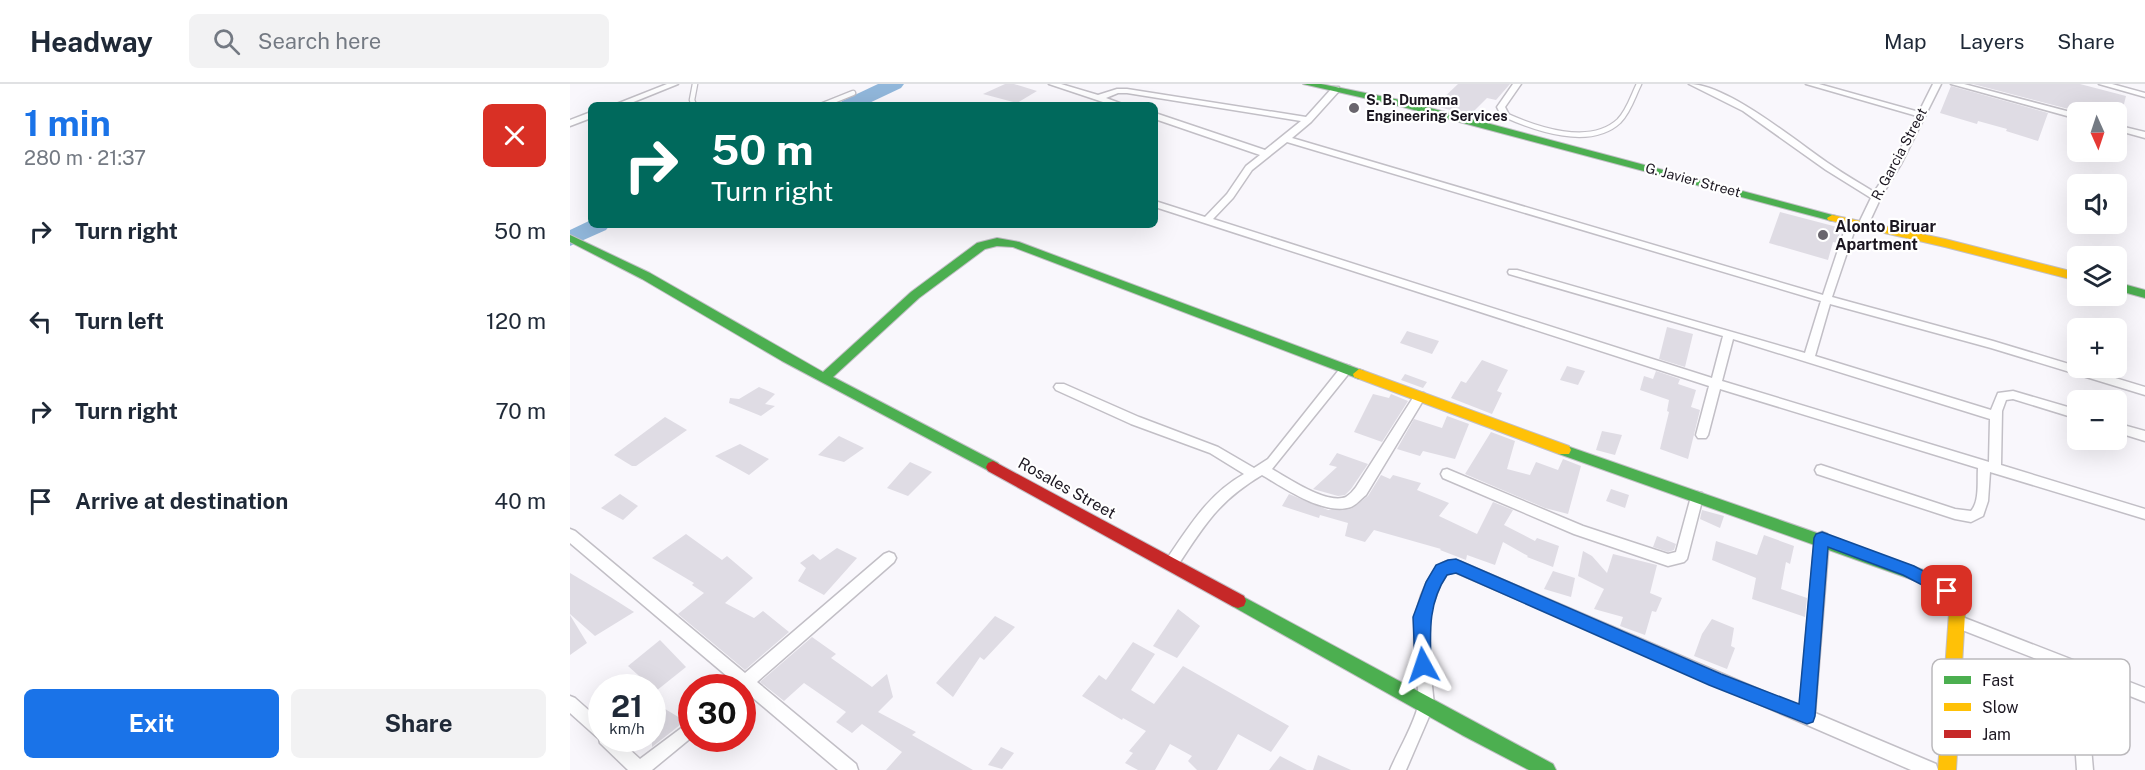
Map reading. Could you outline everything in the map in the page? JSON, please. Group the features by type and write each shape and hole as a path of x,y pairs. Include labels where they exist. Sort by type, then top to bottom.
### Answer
{"street":[{"path":"626,102 674,84"},
{"path":"1053,84 1111,102"},
{"name":"G. Javier Street","path":"1308,84 1411,106 1857,224 2067,274"},
{"path":"1505,115 1501,107 1517,84"},
{"path":"1694,84 1746,109 1829,168 1876,196"},
{"path":"1810,84 1921,115"},
{"name":"R. Garcia Street","path":"1809,358 1826,299 1857,224 1897,164 1937,84"},
{"path":"1955,84 2067,114"},
{"path":"2103,84 2145,95"},
{"path":"1206,220 1230,196 1249,168 1308,120 1336,89"},
{"path":"1098,98 1117,91 1135,92 1308,120"},
{"path":"570,123 588,116"},
{"path":"1158,117 1267,154"},
{"path":"2127,130 2145,135"},
{"path":"1287,139 2145,391"},
{"path":"1158,205 1304,254 1717,384 1929,448 1989,469 2145,514"},
{"name":"Rosales Street","path":"570,238 646,276 825,377 1086,516 1547,770"},
{"path":"825,377 915,295 981,246 997,242 1026,248 1346,369 1698,497 1822,538 1908,570 1940,586 1953,600 1957,609 1954,659"},
{"path":"1513,272 1729,334 1996,416"},
{"path":"2127,289 2145,294"},
{"path":"1702,435 1729,334"},
{"path":"1171,564 1223,494 1279,453 1346,369"},
{"path":"1060,387 1145,425 1213,448 1257,471 1332,503 1349,502 1361,491 1420,396"},
{"path":"1821,470 1955,514 1974,516 1979,513 1983,500 2000,399 2007,395 2067,412"},
{"path":"2127,430 2145,436"},
{"path":"1447,474 1579,530 1668,560 1679,558 1682,555 1698,497"},
{"path":"570,535 730,674"},
{"path":"1807,716 1822,538"},
{"path":"756,674 889,558"},
{"path":"1398,770 1426,705 1420,637 1421,617 1434,582 1442,570 1448,566 1456,566 1930,770"},
{"path":"1957,621 2053,659"},
{"path":"2130,689 2145,695"},
{"path":"756,695 850,770"},
{"path":"570,703 588,720"},
{"path":"620,752 639,770 678,738"},
{"path":"1947,770 1948,755"},
{"path":"2084,755 2085,770"}],"lane":[{"path":"693,102 695,84"},
{"path":"1505,115 1530,125 1552,130 1582,134 1593,132 1616,124 1639,84"},
{"path":"830,102 853,93"}],"building":[{"path":"1005,84 1014,84 1037,91 1019,102 983,94"},
{"path":"1458,84 1510,84 1496,100 1487,98 1470,115 1435,106"},
{"path":"1973,84 2080,84 2126,96 2124,102 2067,102 2067,109"},
{"path":"1951,86 2048,113 2038,141 2006,131 2007,129 1978,121 1977,124 1940,113"},
{"name":"Alonto Biruar Apartment","path":"1780,212 1841,228 1837,243 1833,242 1828,260 1769,243"},
{"path":"1667,327 1693,334 1685,367 1659,359"},
{"path":"1407,331 1439,341 1432,354 1400,343"},
{"path":"1482,360 1508,370 1497,391 1502,393 1492,414 1451,398 1461,381 1466,383"},
{"path":"1567,366 1585,371 1578,385 1560,380"},
{"path":"1656,371 1680,379 1678,384 1696,390 1691,407 1700,410 1688,459 1660,449 1669,412 1667,411 1669,400 1640,390 1644,376 1653,379"},
{"path":"1405,374 1427,382 1423,388 1401,380"},
{"path":"759,387 775,394 765,404 775,406 761,416 729,403 730,398 739,399"},
{"path":"1373,394 1389,398 1391,394 1408,401 1382,442 1354,432"},
{"path":"1447,416 1469,424 1455,459 1423,451 1420,456 1397,449 1414,419 1442,428"},
{"path":"665,417 687,430 636,466 614,455"},
{"path":"1602,431 1622,435 1615,455 1596,450"},
{"path":"1491,432 1515,441 1507,469 1530,475 1536,462 1558,470 1563,459 1581,466 1568,514 1545,508 1465,474"},
{"path":"839,436 864,448 844,462 818,455"},
{"path":"740,444 769,459 749,475 715,456"},
{"path":"1337,453 1368,464 1345,495 1338,496 1313,489 1337,467 1329,465"},
{"path":"910,462 932,472 908,496 887,488"},
{"path":"1381,475 1390,479 1393,475 1421,483 1417,490 1449,503 1439,516 1477,534 1493,502 1513,510 1504,525 1535,541 1537,538 1559,546 1553,567 1527,557 1503,542 1495,565 1467,555 1466,560 1441,549 1374,530 1365,542 1345,536 1348,523 1320,515 1319,518 1282,506 1289,494 1328,510 1351,509 1368,496"},
{"path":"1611,489 1629,495 1625,508 1606,501"},
{"path":"620,494 638,506 623,520 601,508"},
{"path":"1702,510 1724,516 1720,528 1700,519"},
{"path":"686,534 722,560 727,556 753,578 725,603 754,618 763,611 789,632 745,670 678,614 704,593 692,585 694,583 652,558"},
{"path":"1764,535 1794,546 1790,564 1786,562 1781,589 1807,598 1805,617 1752,599 1756,578 1712,560 1716,541 1757,555"},
{"path":"1657,536 1676,544 1674,550 1668,552 1653,547"},
{"path":"837,548 857,558 824,595 798,581 806,568 800,563 813,554 820,560"},
{"path":"1583,551 1592,556 1607,573 1613,554 1657,565 1650,593 1662,598 1656,612 1652,611 1645,635 1620,626 1623,617 1594,609 1604,589 1578,576"},
{"path":"1553,571 1575,578 1571,597 1544,589"},
{"path":"570,573 634,612 595,636 570,614"},
{"path":"1178,609 1200,626 1177,658 1153,646"},
{"path":"570,615 587,643 570,655"},
{"path":"995,616 1015,627 984,660 980,657 953,697 936,683"},
{"path":"1712,619 1734,628 1731,646 1735,648 1727,669 1694,656 1702,634"},
{"path":"812,637 836,654 831,658 872,687 887,674 893,697 878,712 916,732 912,735 973,770 886,770 902,752 862,724 852,733 836,722 846,712 804,683 784,701 760,682"},
{"path":"660,640 686,667 666,683 666,674 637,674 628,666"},
{"path":"1133,642 1155,654 1131,690 1154,704 1183,666 1289,726 1271,752 1238,734 1217,770 1197,770 1188,761 1192,756 1170,744 1155,770 1138,770 1125,763 1133,753 1129,751 1146,731 1123,718 1122,720 1082,696 1099,675 1106,680"},
{"path":"666,710 678,717 678,727 666,736"},
{"path":"1001,747 1014,753 1002,769 988,765"},
{"path":"1318,755 1351,770 1313,770"},
{"path":"1280,756 1307,770 1269,770"}],"waterway":[{"path":"855,102 894,84"},
{"path":"570,239 592,228"}],"traffic: fast":[{"path":"1308,84 1400,103 1832,218"},
{"path":"570,238 646,276 786,358 993,467"},
{"path":"825,377 915,295 981,246 997,242 1015,244 1359,374"},
{"path":"2127,289 2145,294"},
{"path":"1564,450 1930,579"},
{"path":"1238,601 1468,729 1547,770"}],"traffic: slow":[{"path":"1832,218 1945,243 2067,274"},
{"path":"1359,374 1564,450"},
{"path":"1930,579 1950,595 1957,613 1954,659"},
{"path":"1947,770 1948,755"}],"traffic: jam":[{"path":"993,467 1238,601"}],"place":[{"name":"S. B. Dumama Engineering Services","path":"1354,108"},
{"name":"Alonto Biruar Apartment","path":"1823,235"}],"route":[{"path":"1423,665 1420,637 1421,617 1434,582 1442,570 1448,566 1456,566 1468,569 1715,679 1807,716 1822,538 1908,570 1947,591"}]}
